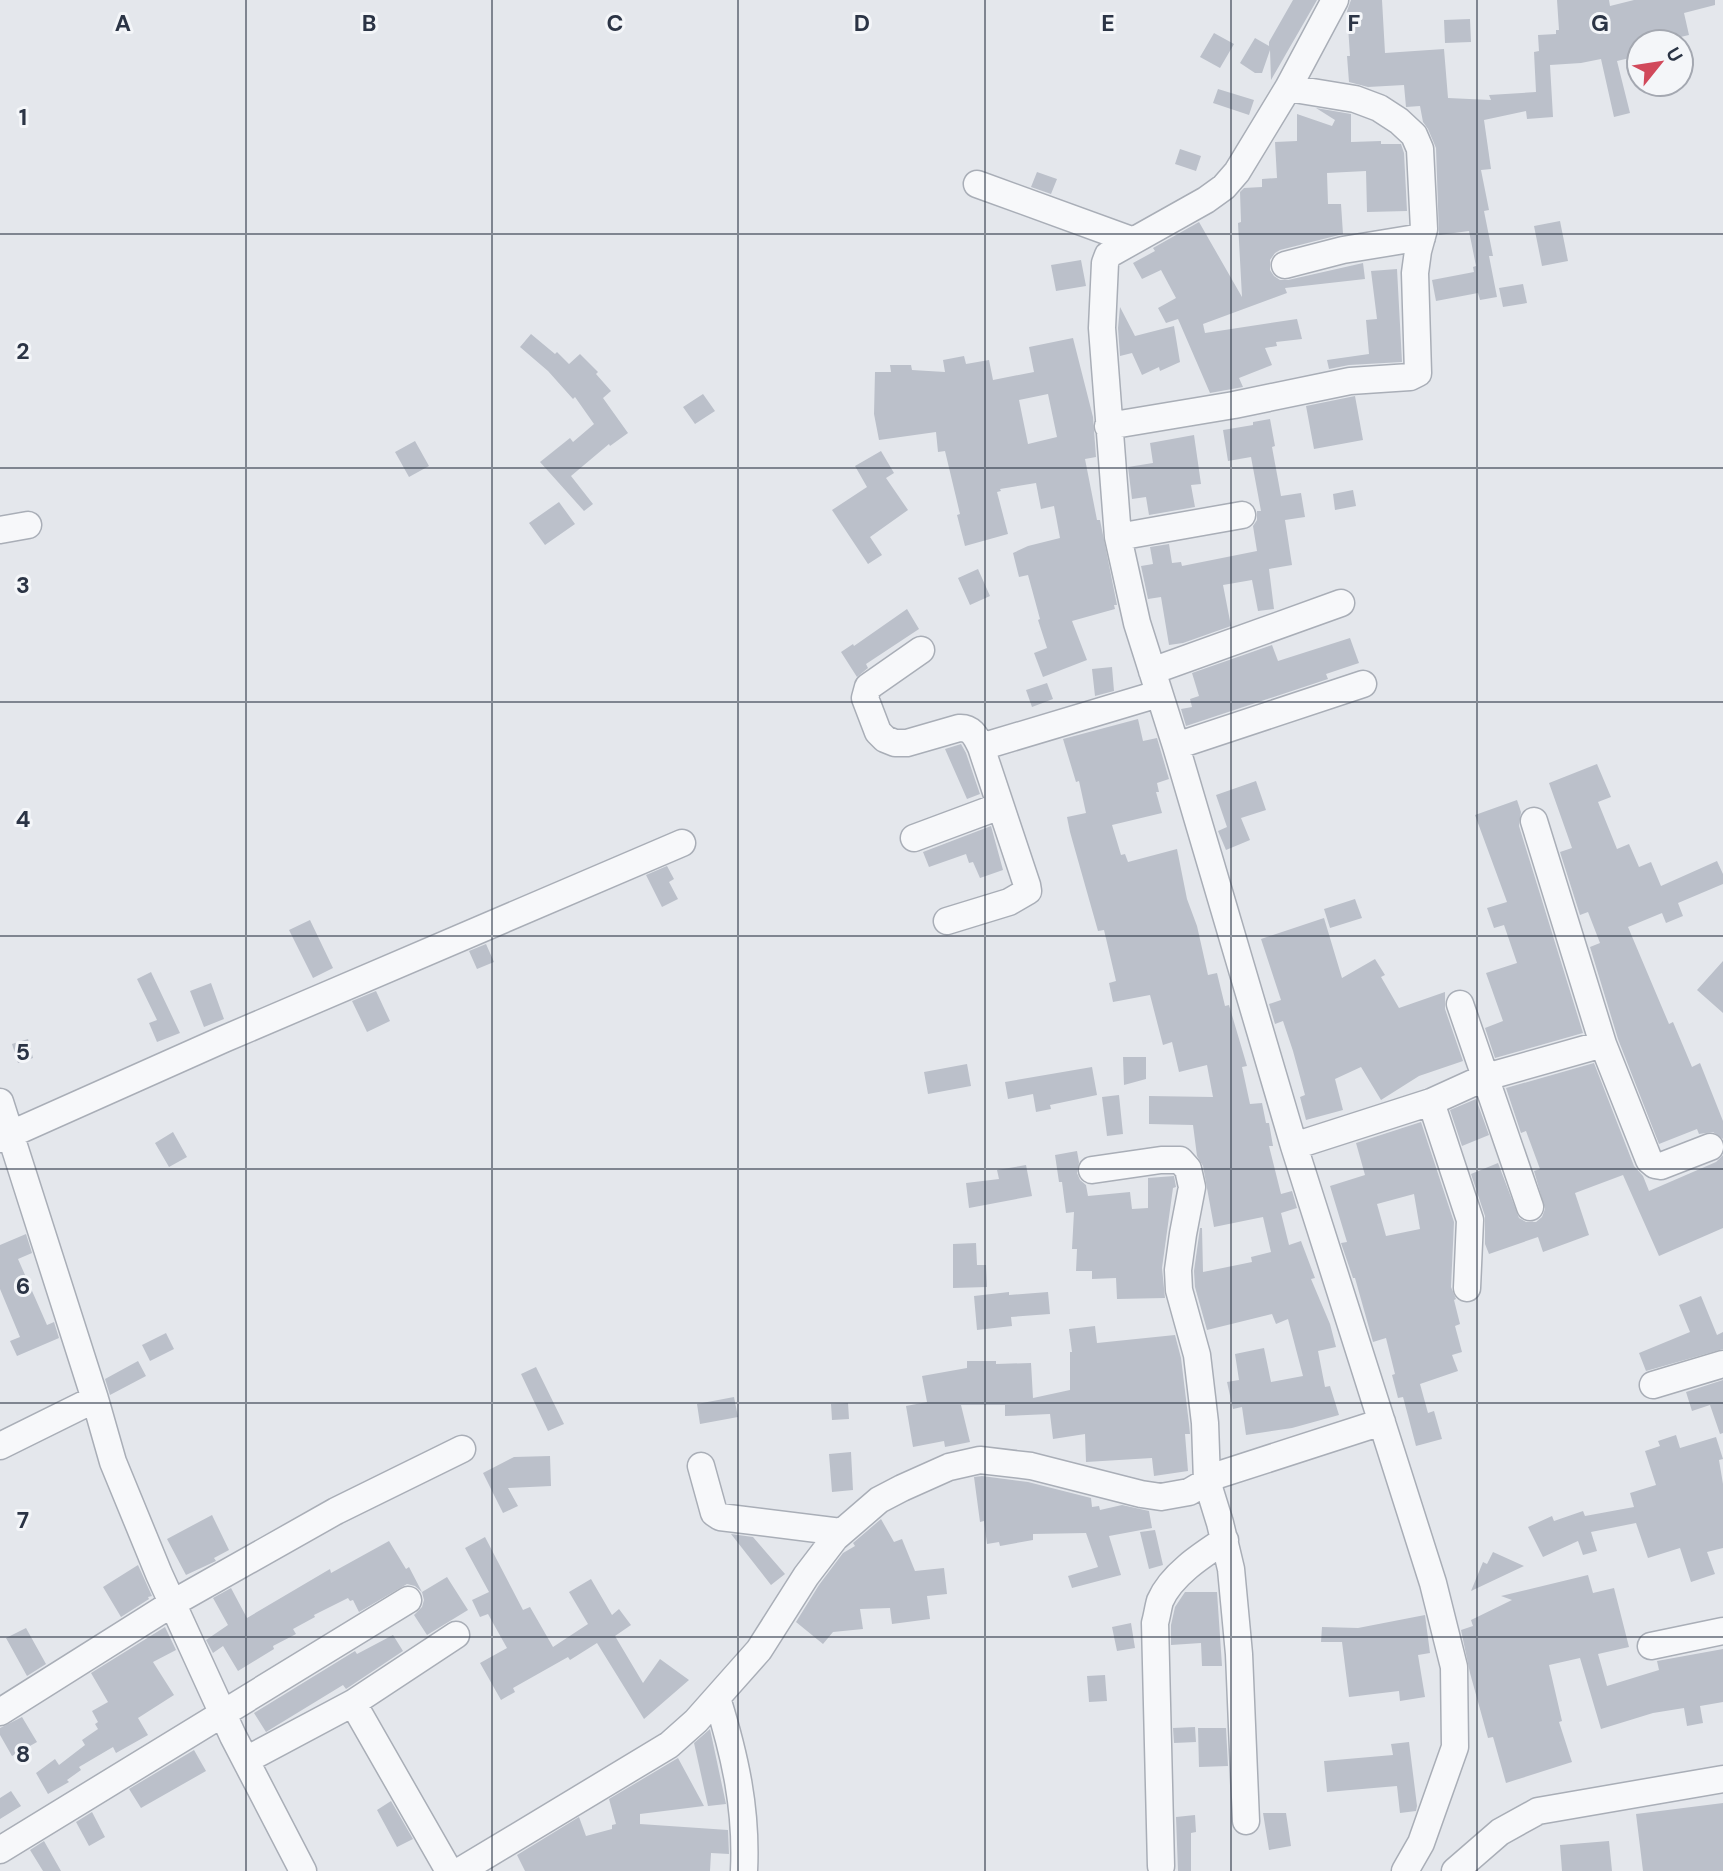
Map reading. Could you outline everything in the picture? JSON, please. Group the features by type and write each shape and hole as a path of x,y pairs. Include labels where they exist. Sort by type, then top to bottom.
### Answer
{"street":[{"path":"1335,0 1288,89 1237,172 1224,187 1206,200 1113,250 1105,263 1102,328 1118,537 1137,623 1294,1146 1433,1583 1454,1667 1455,1747 1421,1843 1405,1871"},
{"path":"1108,426 1234,405 1350,381 1410,377 1418,373 1415,273 1424,229 1420,149 1414,135 1379,108 1355,99 1288,89"},
{"path":"977,184 1131,240"},
{"path":"1285,265 1343,250 1422,237"},
{"path":"1118,537 1242,515"},
{"path":"0,530 28,525"},
{"path":"981,747 1155,683 1340,603"},
{"path":"921,650 868,687 865,698 878,732 895,743 907,743 964,727 973,732 981,747 1028,891 1009,902 947,921"},
{"path":"1176,746 1363,684"},
{"path":"914,838 1000,806"},
{"path":"1534,821 1603,1044 1649,1160 1661,1166 1710,1146"},
{"path":"5,1138 237,1034 682,843"},
{"path":"1460,1004 1530,1207"},
{"path":"1294,1146 1431,1102 1486,1077 1603,1044"},
{"path":"0,1102 5,1138 95,1399 113,1462 224,1714 303,1871"},
{"path":"1431,1102 1470,1220 1466,1288"},
{"path":"1092,1170 1161,1160 1180,1160 1188,1169 1192,1187 1178,1270 1179,1290 1197,1355 1205,1423 1207,1481 1231,1569 1239,1654 1246,1821"},
{"path":"1653,1385 1723,1364"},
{"path":"0,1446 95,1399"},
{"path":"460,1871 669,1745 696,1721 759,1650 806,1576 841,1532 879,1500 902,1488 948,1467 980,1460 1031,1466 1161,1497 1189,1492 1218,1475 1382,1422"},
{"path":"0,1712 173,1603 336,1511 462,1449"},
{"path":"701,1466 714,1513 720,1517 841,1532"},
{"path":"1161,1866 1155,1623 1160,1601 1167,1590 1202,1555 1225,1540"},
{"path":"0,1850 408,1600"},
{"path":"1651,1646 1723,1631"},
{"path":"246,1760 354,1703 456,1635"},
{"path":"716,1698 733,1750 742,1799 744,1871"},
{"path":"354,1703 449,1871"},
{"path":"1455,1871 1500,1832 1538,1811 1723,1779"}],"building":[{"path":"1293,0 1317,0 1271,80 1270,50 1262,73 1255,73 1240,63 1255,38 1269,46"},
{"path":"1351,0 1382,0 1385,53 1444,49 1448,98 1491,100 1489,95 1536,92 1534,52 1539,51 1538,35 1556,34 1556,30 1559,30 1557,0 1609,0 1610,6 1634,0 1715,0 1715,5 1684,13 1687,28 1625,28 1625,59 1617,61 1630,113 1614,117 1601,59 1550,65 1553,117 1527,119 1526,111 1484,120 1491,169 1481,170 1489,210 1484,211 1493,256 1489,256 1497,297 1480,300 1478,293 1436,301 1432,280 1474,272 1473,267 1476,266 1469,231 1439,235 1436,148 1423,122 1420,106 1406,107 1404,85 1368,87 1349,82 1347,11"},
{"path":"1470,19 1471,42 1445,43 1444,20"},
{"path":"1214,33 1234,44 1220,68 1200,57"},
{"path":"1218,89 1254,100 1249,115 1213,103"},
{"path":"1316,108 1351,114 1351,142 1381,141 1381,144 1401,144 1404,153 1407,211 1367,212 1366,171 1327,173 1328,204 1341,204 1343,234 1280,250 1270,260 1270,270 1280,280 1288,280 1363,263 1365,279 1285,288 1287,293 1203,324 1205,333 1297,319 1302,339 1276,342 1277,346 1265,348 1272,365 1239,378 1243,387 1210,393 1178,319 1166,323 1158,308 1176,298 1161,270 1142,279 1133,263 1155,251 1153,248 1199,222 1242,297 1238,223 1241,222 1240,192 1244,188 1262,187 1262,179 1277,178 1275,142 1297,141 1297,114 1332,126 1335,120"},
{"path":"1180,149 1201,156 1196,171 1175,164"},
{"path":"1037,172 1057,179 1051,194 1031,187"},
{"path":"1560,221 1568,261 1542,266 1534,226"},
{"path":"1081,260 1086,286 1056,291 1051,265"},
{"path":"1397,269 1402,362 1329,369 1327,360 1369,354 1366,320 1377,319 1371,271"},
{"path":"1523,284 1527,303 1503,307 1499,288"},
{"path":"1120,307 1135,336 1174,326 1180,362 1142,375 1132,353 1120,356"},
{"path":"531,334 569,364 580,354 598,372 596,374 611,391 603,398 628,433 610,446 609,444 571,476 593,504 584,511 540,462 570,438 573,442 594,424 575,397 573,399 548,371 520,347"},
{"path":"1073,338 1093,417 1096,457 1085,459 1117,605 1114,605 1115,609 1072,621 1087,660 1043,677 1034,653 1047,648 1038,620 1040,619 1028,575 1019,577 1013,553 1028,546 1060,538 1054,506 1041,509 1036,483 1000,489 1001,491 997,492 1008,534 965,546 945,451 938,452 936,432 879,440 874,414 875,372 891,372 890,365 911,365 912,370 945,372 943,360 964,356 966,364 989,360 993,380 1034,372 1029,347","holes":["1048,394 1057,437 1028,444 1019,400"]},
{"path":"703,394 715,411 695,424 683,407"},
{"path":"1355,396 1363,440 1314,449 1306,406"},
{"path":"1270,419 1281,496 1301,493 1305,517 1285,520 1292,565 1269,569 1274,609 1258,611 1252,580 1223,585 1231,626 1183,643 1169,645 1161,597 1148,599 1141,566 1153,564 1150,547 1169,544 1172,563 1181,562 1182,566 1257,551 1253,526 1257,520 1257,511 1261,511 1251,457 1228,461 1223,430"},
{"path":"1194,435 1201,484 1191,485 1195,507 1149,515 1146,497 1132,499 1128,467 1153,463 1150,443"},
{"path":"415,441 429,466 409,477 395,452"},
{"path":"881,451 894,473 886,478 908,510 870,537 882,555 868,564 832,510 867,487 855,466"},
{"path":"1353,490 1356,506 1335,510 1333,494"},
{"path":"559,502 575,524 545,545 529,523"},
{"path":"978,569 990,596 970,605 958,578"},
{"path":"907,609 919,629 866,664 868,668 857,677 841,652"},
{"path":"1350,638 1359,663 1326,674 1328,679 1186,726 1181,709 1192,707 1190,699 1199,696 1192,673 1272,645 1278,661"},
{"path":"1112,667 1114,691 1095,696 1092,669"},
{"path":"1047,683 1053,699 1032,707 1026,690"},
{"path":"1138,719 1143,741 1157,738 1169,779 1157,783 1159,792 1156,792 1162,813 1112,825 1121,855 1125,854 1128,862 1177,849 1187,899 1197,926 1208,975 1217,973 1225,1006 1229,1005 1247,1066 1242,1067 1250,1104 1262,1103 1266,1123 1269,1123 1273,1146 1269,1146 1281,1194 1292,1191 1297,1208 1281,1213 1289,1245 1301,1241 1315,1278 1311,1279 1330,1324 1336,1347 1318,1351 1325,1387 1330,1386 1339,1415 1292,1428 1246,1435 1242,1407 1233,1409 1227,1382 1239,1380 1235,1354 1264,1348 1271,1382 1303,1376 1288,1319 1276,1324 1272,1314 1207,1330 1195,1287 1194,1271 1200,1228 1203,1272 1252,1262 1251,1257 1271,1252 1263,1217 1214,1227 1203,1166 1197,1156 1193,1125 1149,1124 1149,1096 1213,1097 1207,1065 1179,1072 1172,1042 1163,1045 1150,995 1113,1002 1109,983 1116,981 1104,930 1098,931 1070,832 1067,817 1086,813 1079,781 1076,782 1063,739"},
{"path":"961,744 980,794 967,799 945,749"},
{"path":"1597,764 1611,797 1598,802 1617,849 1629,844 1639,867 1651,862 1661,886 1717,861 1723,874 1723,884 1678,903 1683,916 1666,923 1662,913 1628,927 1669,1024 1673,1022 1692,1067 1700,1063 1723,1121 1723,1139 1713,1132 1699,1134 1697,1129 1659,1144 1618,1039 1590,947 1600,943 1588,912 1580,915 1560,852 1572,848 1549,783"},
{"path":"1256,781 1266,810 1241,818 1250,840 1226,850 1218,831 1227,827 1216,795"},
{"path":"1517,800 1521,812 1519,826 1583,1033 1495,1058 1485,1028 1503,1021 1486,973 1517,963 1504,925 1494,928 1487,908 1507,902 1475,815"},
{"path":"991,826 1003,870 980,878 966,854 929,867 923,852"},
{"path":"667,866 674,879 669,882 678,899 662,907 646,875"},
{"path":"1355,899 1362,918 1330,928 1324,909"},
{"path":"1324,918 1342,978 1375,959 1385,975 1381,977 1399,1008 1445,992 1445,1009 1463,1061 1419,1076 1381,1100 1361,1067 1335,1079 1343,1110 1306,1120 1300,1097 1305,1095 1293,1051 1283,1021 1275,1024 1269,1004 1281,1000 1261,939"},
{"path":"310,920 333,968 313,978 289,930"},
{"path":"486,944 494,962 477,969 469,951"},
{"path":"1723,961 1723,1013 1697,990"},
{"path":"151,972 180,1033 157,1042 149,1023 157,1020 137,979"},
{"path":"211,983 224,1019 204,1027 190,991"},
{"path":"376,991 390,1021 367,1032 352,1001"},
{"path":"28,1039 33,1058 18,1063 12,1044"},
{"path":"1123,1057 1146,1057 1146,1079 1124,1085"},
{"path":"1594,1063 1634,1166 1643,1176 1649,1191 1716,1162 1723,1155 1723,1228 1659,1256 1623,1175 1575,1193 1589,1235 1543,1252 1538,1237 1489,1254 1485,1244 1485,1216 1471,1174 1498,1163 1519,1218 1526,1222 1536,1222 1545,1209 1534,1171 1540,1169 1526,1131 1521,1133 1506,1088"},
{"path":"967,1064 971,1086 928,1094 924,1072"},
{"path":"1092,1067 1097,1095 1050,1105 1051,1109 1036,1112 1033,1094 1008,1099 1005,1082"},
{"path":"1119,1095 1123,1134 1107,1136 1102,1097"},
{"path":"1476,1099 1489,1135 1462,1146 1450,1110"},
{"path":"1421,1122 1454,1222 1451,1287 1456,1299 1454,1300 1460,1324 1455,1326 1462,1352 1452,1355 1458,1371 1420,1384 1428,1413 1434,1411 1442,1439 1416,1446 1403,1397 1398,1398 1386,1338 1373,1342 1355,1278 1341,1243 1347,1242 1330,1186 1365,1175 1356,1143","holes":["1414,1194 1420,1229 1386,1236 1377,1204"]},
{"path":"173,1132 187,1157 169,1167 155,1143"},
{"path":"1077,1151 1077,1173 1086,1185 1088,1196 1130,1192 1132,1209 1148,1208 1148,1178 1174,1176 1176,1187 1173,1188 1162,1268 1165,1298 1117,1299 1116,1278 1092,1279 1092,1271 1076,1271 1077,1249 1072,1249 1074,1212 1066,1213 1055,1155"},
{"path":"1026,1165 1032,1196 969,1208 966,1183 999,1179 997,1170"},
{"path":"26,1234 32,1253 18,1259 47,1325 54,1322 59,1338 17,1356 10,1341 20,1337 0,1289 0,1245"},
{"path":"976,1243 977,1265 986,1265 987,1287 953,1288 953,1244"},
{"path":"1009,1292 1009,1295 1048,1292 1050,1314 1011,1317 1012,1326 977,1330 974,1296"},
{"path":"1701,1296 1717,1335 1723,1332 1723,1349 1646,1371 1639,1353 1690,1332 1679,1305"},
{"path":"1095,1326 1097,1343 1175,1335 1181,1358 1190,1434 1185,1434 1188,1471 1154,1476 1152,1458 1086,1462 1085,1434 1053,1439 1050,1414 1005,1416 1005,1405 961,1405 970,1442 945,1447 944,1441 913,1447 906,1406 927,1402 922,1376 967,1368 967,1361 1031,1363 1033,1398 1070,1390 1072,1352 1069,1329"},
{"path":"166,1333 174,1349 150,1361 142,1345"},
{"path":"138,1361 146,1376 110,1395 105,1379"},
{"path":"536,1367 564,1424 548,1431 521,1374"},
{"path":"1723,1380 1723,1433 1720,1434 1710,1405 1692,1411 1686,1392"},
{"path":"734,1397 738,1417 700,1424 697,1404"},
{"path":"848,1403 849,1419 832,1420 831,1404"},
{"path":"1676,1435 1680,1448 1716,1437 1723,1459 1719,1460 1723,1484 1723,1548 1707,1552 1715,1574 1691,1582 1680,1548 1648,1558 1636,1523 1591,1532 1597,1551 1583,1555 1578,1541 1543,1557 1528,1527 1552,1516 1554,1521 1583,1511 1585,1516 1634,1507 1630,1493 1656,1485 1645,1451 1660,1446 1658,1441"},
{"path":"851,1452 853,1490 832,1492 829,1454"},
{"path":"550,1456 551,1486 508,1488 518,1506 503,1513 483,1473 514,1457"},
{"path":"974,1477 1028,1482 1091,1498 1092,1507 1099,1506 1100,1510 1122,1505 1149,1511 1152,1528 1109,1536 1121,1575 1072,1588 1068,1576 1098,1567 1086,1533 1033,1534 1033,1540 1000,1546 999,1542 987,1544 984,1521 980,1522"},
{"path":"212,1515 229,1550 214,1558 216,1561 186,1575 167,1539"},
{"path":"881,1519 894,1542 902,1539 915,1571 944,1568 947,1594 927,1596 930,1619 892,1624 890,1608 860,1609 863,1629 833,1632 823,1644 796,1622 843,1553 855,1546 853,1543"},
{"path":"1155,1530 1163,1565 1149,1569 1140,1532"},
{"path":"731,1534 753,1537 785,1574 771,1585"},
{"path":"485,1537 523,1610 530,1607 553,1647 588,1624 569,1592 591,1579 612,1615 619,1609 631,1625 615,1636 643,1683 660,1659 689,1680 644,1719 597,1643 570,1660 568,1657 513,1688 515,1692 501,1700 480,1663 507,1648 488,1614 480,1617 472,1600 489,1592 465,1548"},
{"path":"389,1541 406,1569 409,1567 422,1592 407,1584 359,1612 353,1600 348,1598 314,1615 315,1617 293,1629 296,1634 273,1646 274,1649 238,1671 223,1646 213,1653 206,1640 228,1625 213,1598 231,1588 247,1618 330,1569 331,1573"},
{"path":"1493,1552 1524,1566 1471,1591 1483,1562 1487,1564"},
{"path":"138,1565 152,1596 121,1617 103,1587"},
{"path":"1588,1575 1593,1593 1614,1588 1629,1647 1598,1654 1607,1686 1659,1670 1657,1661 1723,1649 1723,1702 1700,1706 1703,1723 1687,1726 1684,1708 1653,1713 1601,1729 1580,1658 1549,1665 1562,1721 1559,1722 1572,1762 1506,1783 1493,1737 1488,1738 1461,1630 1473,1626 1471,1620 1512,1600 1501,1596"},
{"path":"447,1577 468,1610 427,1635 414,1615 422,1607 422,1592"},
{"path":"1185,1592 1217,1592 1222,1666 1202,1666 1201,1643 1171,1645 1175,1607"},
{"path":"1425,1615 1430,1653 1418,1655 1425,1697 1400,1701 1399,1691 1349,1697 1342,1642 1321,1642 1322,1627 1358,1628"},
{"path":"1131,1623 1135,1648 1117,1651 1112,1627"},
{"path":"165,1627 176,1650 153,1662 174,1695 138,1718 148,1735 116,1753 113,1747 79,1767 81,1770 67,1780 69,1782 48,1794 36,1773 55,1759 59,1765 85,1745 82,1740 98,1729 95,1724 98,1722 92,1711 108,1702 91,1673"},
{"path":"26,1628 46,1664 27,1676 6,1638"},
{"path":"393,1635 403,1651 346,1689 343,1685 266,1732 254,1713 355,1651 357,1654"},
{"path":"1105,1675 1107,1701 1089,1702 1087,1676"},
{"path":"22,1717 37,1742 12,1756 0,1735 0,1728"},
{"path":"1195,1727 1196,1742 1174,1743 1173,1728"},
{"path":"1198,1728 1226,1728 1228,1766 1199,1767"},
{"path":"710,1729 726,1804 708,1806 694,1743"},
{"path":"1409,1742 1416,1811 1400,1813 1397,1786 1327,1792 1324,1761 1393,1755 1391,1744"},
{"path":"194,1750 206,1771 141,1808 129,1789"},
{"path":"678,1758 704,1806 640,1814 640,1824 728,1830 729,1854 711,1853 710,1871 525,1871 517,1855 579,1817 586,1836 612,1829 612,1825 616,1824 609,1799"},
{"path":"11,1791 21,1806 0,1819 0,1798"},
{"path":"391,1801 413,1839 397,1847 377,1810"},
{"path":"1723,1803 1723,1871 1643,1871 1636,1814"},
{"path":"92,1812 105,1837 89,1846 76,1822"},
{"path":"1263,1813 1286,1813 1291,1846 1269,1850"},
{"path":"1195,1815 1196,1832 1191,1833 1191,1871 1178,1871 1176,1817"},
{"path":"44,1841 61,1871 43,1871 30,1850"},
{"path":"1609,1841 1612,1871 1562,1871 1560,1845"}]}
